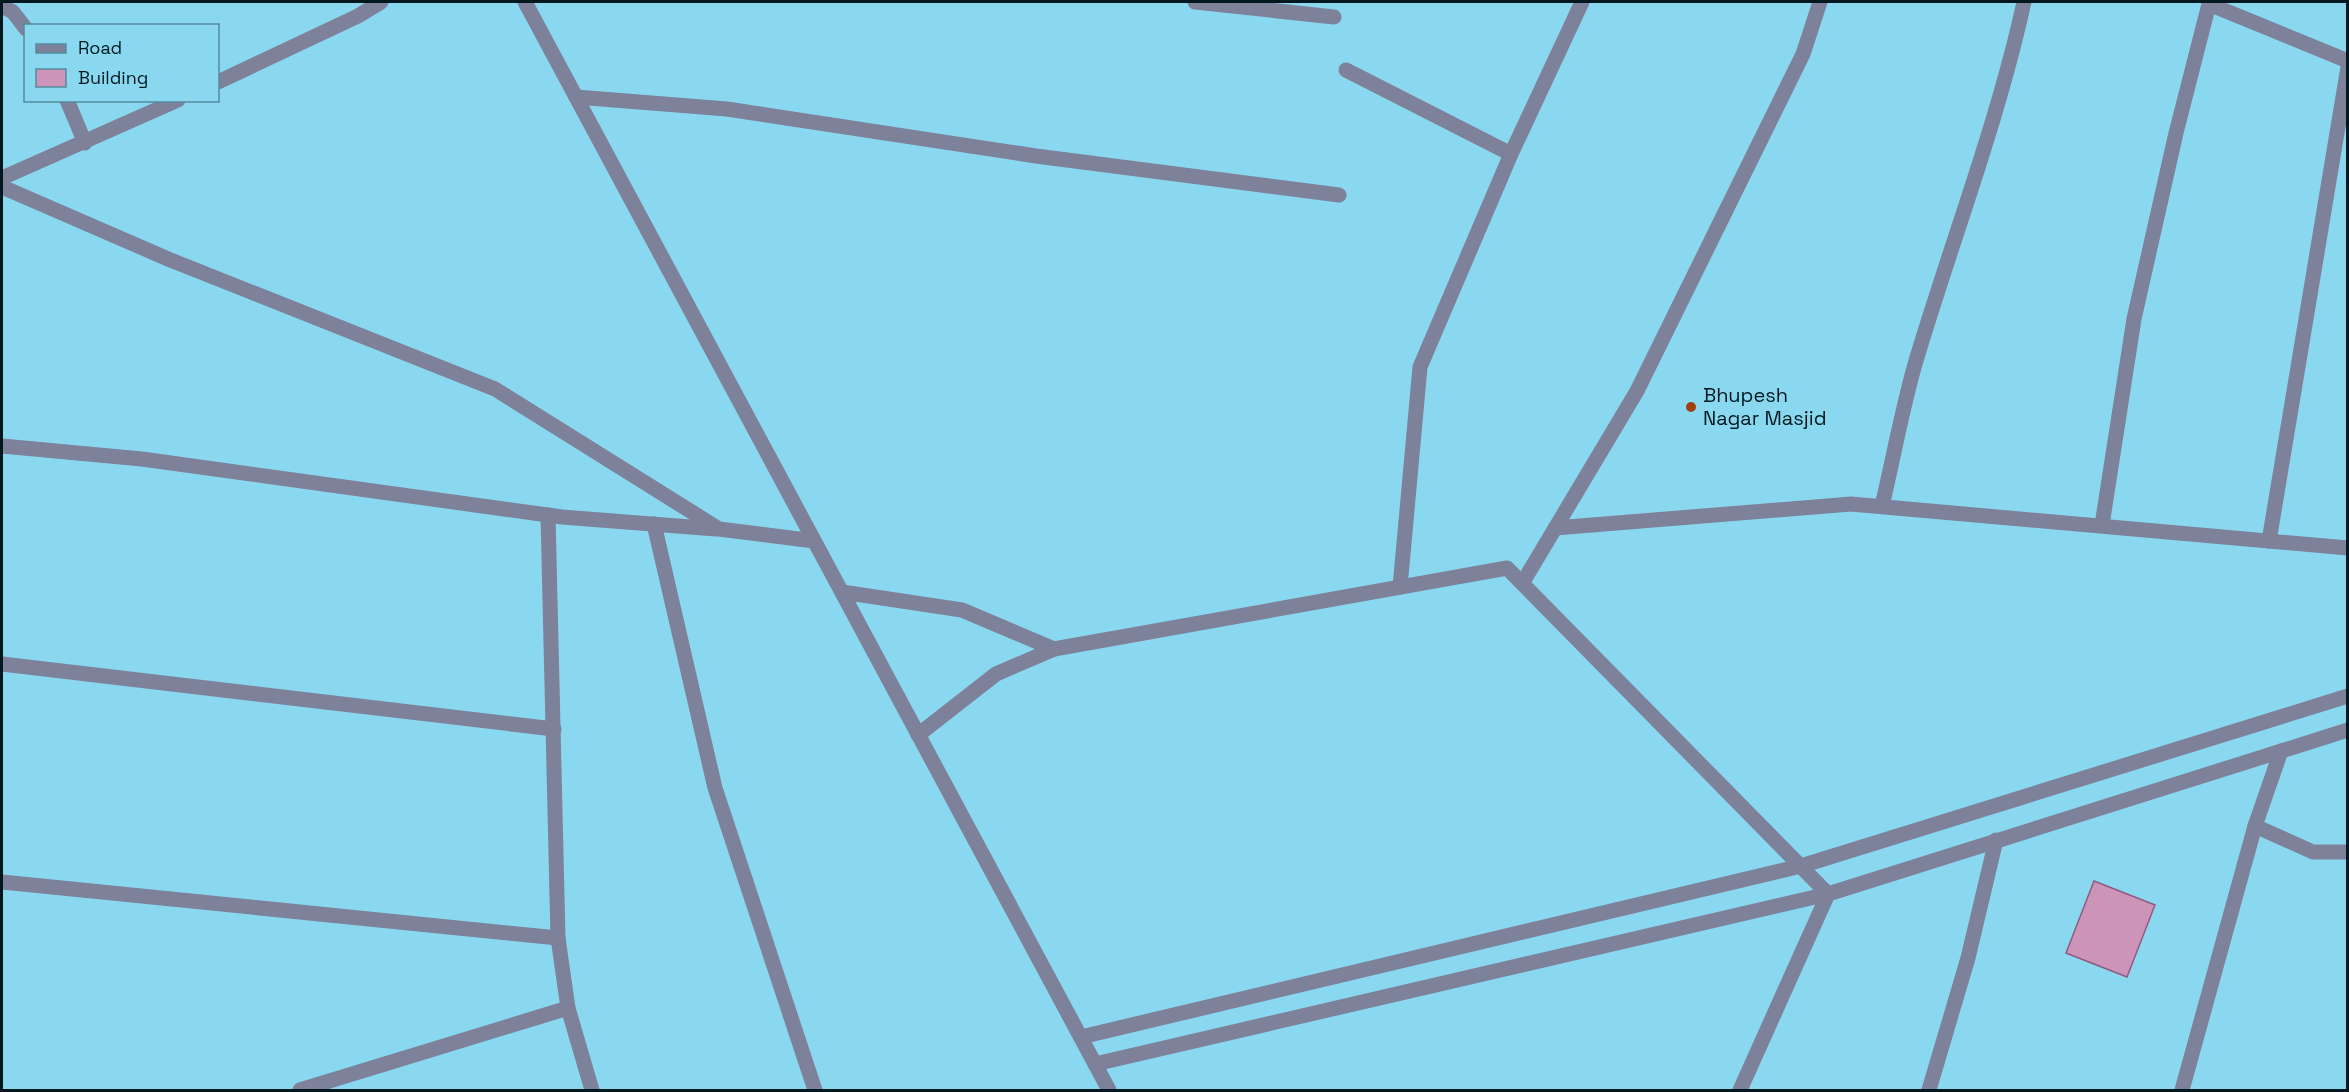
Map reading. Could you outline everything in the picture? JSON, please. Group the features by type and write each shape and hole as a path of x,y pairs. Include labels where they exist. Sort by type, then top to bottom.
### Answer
{"street":[{"path":"219,82 358,16 381,2"},
{"path":"525,2 1109,1090"},
{"path":"1196,2 1334,17"},
{"path":"1400,587 1420,367 1511,154 1582,2"},
{"path":"1523,582 1637,391 1803,54 1820,2"},
{"path":"1882,506 1915,366 1986,140 2016,39 2024,2"},
{"path":"2102,525 2134,319 2206,2 2348,62"},
{"path":"2,6 13,12 24,26"},
{"path":"2269,541 2348,67"},
{"path":"1346,70 1511,154"},
{"path":"576,97 727,109 1036,156 1339,195"},
{"path":"67,102 85,142"},
{"path":"2,178 174,102"},
{"path":"2,187 168,259 495,389 719,530"},
{"path":"2,446 142,459 548,515 814,541"},
{"path":"1555,528 1851,504 2348,548"},
{"path":"548,515 558,938 568,1008 592,1090"},
{"path":"654,524 714,788 815,1090"},
{"path":"918,735 996,674 1054,650 1507,568 1828,894"},
{"path":"842,592 962,610 1054,650"},
{"path":"2,664 554,729"},
{"path":"1081,1037 1801,866 2348,696"},
{"path":"1095,1064 1828,894 2348,730"},
{"path":"2182,1090 2255,826 2281,751"},
{"path":"2255,826 2313,852 2348,852"},
{"path":"1929,1090 1968,958 1996,840"},
{"path":"2,882 558,938"},
{"path":"1740,1090 1828,894"},
{"path":"300,1090 568,1008"}],"building":[{"path":"2094,881 2155,905 2127,977 2066,953"}],"place":[{"name":"Bhupesh Nagar Masjid","path":"1691,407"}]}
